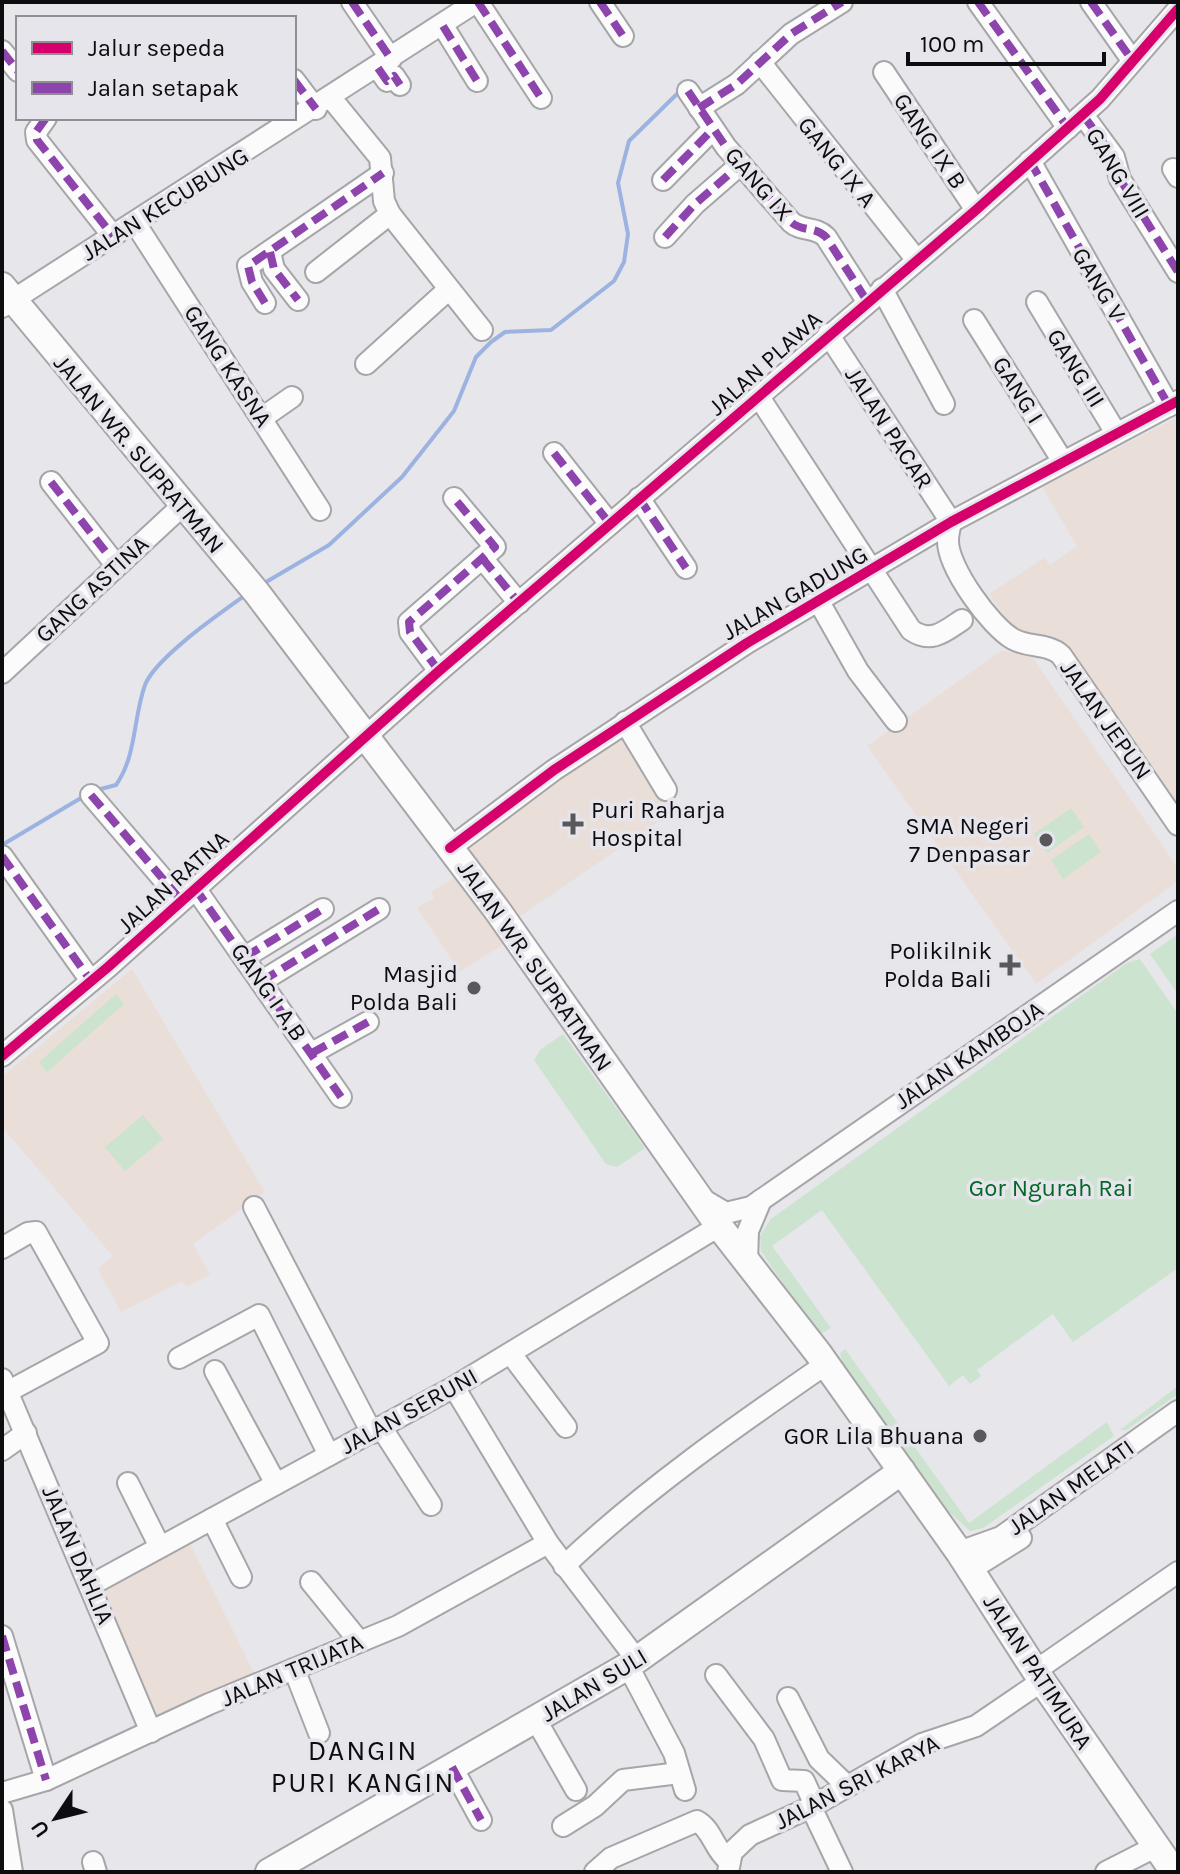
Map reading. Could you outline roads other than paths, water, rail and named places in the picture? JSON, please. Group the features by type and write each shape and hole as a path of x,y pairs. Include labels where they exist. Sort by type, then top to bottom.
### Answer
{"main road":[{"name":"JALAN WR. SUPRATMAN","path":"6,298 249,584 368,736 719,1226 826,1364 902,1471"},
{"name":"JALAN PATIMURA","path":"902,1471 965,1561 1038,1676 1168,1840 1174,1872"},
{"name":"JALAN SULI","path":"269,1872 452,1767 541,1730 902,1471"}],"street":[{"path":"352,2 384,63 387,81 394,76 400,85"},
{"path":"477,2 541,98"},
{"name":"JALAN KECUBUNG","path":"6,298 135,223 477,2"},
{"path":"600,2 623,36"},
{"path":"760,62 791,34 842,2"},
{"name":"GANG VIII","path":"978,2 1076,122 1114,157 1120,179 1178,272"},
{"path":"1091,2 1132,60"},
{"name":"JALAN PLAWA","path":"368,736 439,671 1076,122 1178,9"},
{"path":"443,26 477,81"},
{"path":"2,51 16,68"},
{"name":"GANG IX","path":"760,62 737,84 694,100 713,129 794,225 816,229 826,237 874,295 944,404"},
{"name":"GANG IX A","path":"760,62 916,259"},
{"name":"GANG IX B","path":"884,72 976,210"},
{"path":"296,82 324,103 380,158 384,201 390,214 482,330"},
{"path":"45,120 36,132 37,140 113,236"},
{"path":"663,180 713,129"},
{"name":"GANG V","path":"1030,161 1174,403"},
{"path":"665,237 695,204 741,164"},
{"path":"265,303 252,282 248,266 383,173"},
{"path":"316,272 390,214"},
{"name":"GANG KASNA","path":"135,223 320,510"},
{"path":"270,252 274,269 298,300"},
{"path":"366,364 449,289"},
{"name":"GANG III","path":"1037,302 1116,433"},
{"name":"GANG I","path":"974,320 1062,460"},
{"name":"JALAN PACAR","path":"828,334 951,522"},
{"path":"262,418 292,397"},
{"path":"759,397 911,630 920,636 936,637 962,620"},
{"name":"JALAN GADUNG","path":"450,848 625,722 819,602 951,522 1062,460 1174,403"},
{"path":"554,453 610,524"},
{"path":"51,482 116,565"},
{"path":"439,671 410,632 409,622 495,547 454,498"},
{"path":"639,498 686,568"},
{"name":"GANG ASTINA","path":"2,673 182,506"},
{"name":"JALAN JEPUN","path":"951,522 947,540 952,558 993,623 1015,640 1049,647 1061,655 1178,825"},
{"path":"482,558 519,603"},
{"path":"819,602 858,671 896,721"},
{"path":"625,722 666,790"},
{"name":"JALAN RATNA","path":"2,1056 368,736"},
{"name":"GANG I A,B","path":"91,795 245,957 341,1097"},
{"path":"2,856 91,981"},
{"path":"245,957 323,909"},
{"path":"262,981 379,909"},
{"name":"JALAN KAMBOJA","path":"699,1195 717,1210 733,1214 761,1200 1178,911"},
{"path":"312,1053 368,1022"},
{"path":"747,1262 748,1231 761,1200"},
{"path":"254,1207 377,1430 431,1505"},
{"name":"JALAN SERUNI","path":"91,1585 454,1387 719,1226"},
{"path":"2,1248 28,1233 36,1232 98,1343 5,1385"},
{"path":"179,1358 259,1315 329,1455"},
{"path":"511,1354 566,1427"},
{"path":"564,1566 719,1438 826,1364"},
{"path":"215,1371 276,1484"},
{"name":"JALAN DAHLIA","path":"5,1385 151,1732"},
{"path":"454,1387 548,1543 633,1663 674,1753 682,1782 623,1780 595,1806 563,1826"},
{"name":"JALAN MELATI","path":"965,1561 1178,1411"},
{"name":"JALAN MELATI","path":"965,1561 1178,1427"},
{"path":"2,1450 26,1433"},
{"path":"128,1483 160,1547"},
{"path":"212,1519 241,1577"},
{"name":"JALAN TRIJATA","path":"2,1793 46,1780 446,1603 548,1543"},
{"name":"JALAN SRI KARYA","path":"729,1866 732,1852 750,1835 813,1806 922,1744 976,1726 1178,1572"},
{"path":"311,1582 359,1641"},
{"path":"2,1636 46,1780"},
{"path":"294,1669 319,1733"},
{"path":"716,1675 764,1739 782,1780 804,1781 842,1872"},
{"path":"788,1698 819,1759 847,1786"},
{"path":"541,1730 576,1790"},
{"path":"452,1767 481,1820"},
{"path":"2,1810 12,1872"},
{"path":"595,1872 611,1858 697,1821 703,1824 729,1866"},
{"path":"1106,1872 1168,1840"}],"waterway":[{"path":"261,585 329,545 402,477 454,411 476,357 491,342 505,332 551,330 614,281 624,262 628,234 618,183 629,141 680,91"},
{"path":"97,790 116,785 123,773 141,698 152,674 191,636 247,594"},
{"path":"2,845 86,795"}],"place":[{"name":"Puri Raharja Hospital","path":"573,824"},
{"name":"SMA Negeri 7 Denpasar","path":"1046,840"},
{"name":"Polikilnik Polda Bali","path":"1010,965"},
{"name":"Masjid Polda Bali","path":"474,988"},
{"name":"GOR Lila Bhuana","path":"980,1436"}],"district":[{"name":"DANGIN PURI KANGIN","path":"363,1766"}],"park label":[{"name":"Gor Ngurah Rai","path":"1051,1188"}]}
